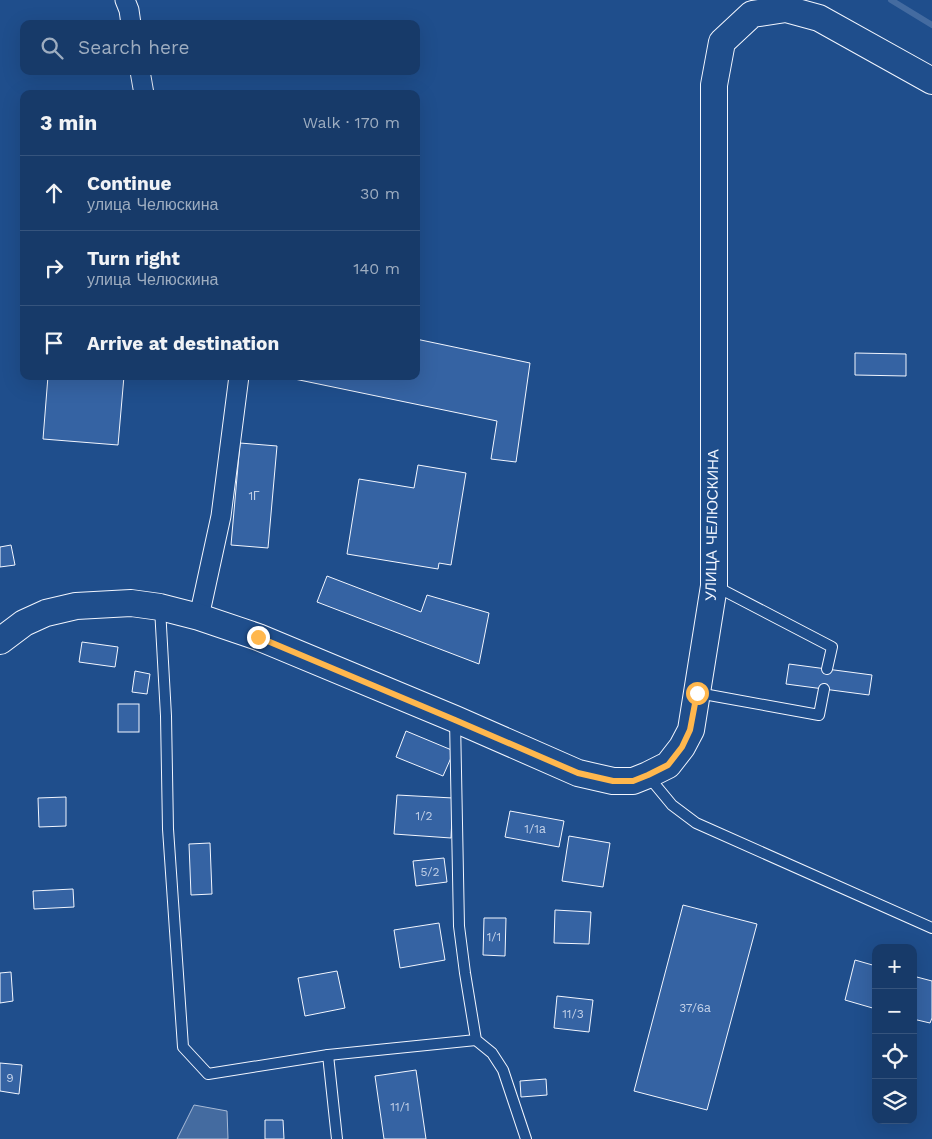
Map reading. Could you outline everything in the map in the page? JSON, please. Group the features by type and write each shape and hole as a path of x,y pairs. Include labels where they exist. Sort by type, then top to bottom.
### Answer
{"street":[{"path":"125,0 130,20"},
{"name":"УЛИЦА ЧЕЛЮСКИНА","path":"0,641 24,622 46,613 76,606 131,603 160,607 199,617 258,637 578,773 613,781 633,781 668,765 682,747 690,730 714,586 714,86 722,42 752,14 800,9 932,81"},
{"path":"141,75 143,90"},
{"path":"199,617 222,516 239,380"}],"lane":[{"path":"714,586 832,647 828,669"},
{"path":"160,607 166,716 168,829 183,1047 208,1074 328,1055 476,1040"},
{"path":"697,693 819,715 824,689"},
{"path":"455,720 459,926 476,1040 492,1053 503,1070 526,1139"},
{"path":"648,775 672,805 696,823 932,928"},
{"path":"328,1055 337,1139"}],"water":[{"path":"194,1105 227,1111 228,1139 177,1139"}],"building":[{"path":"420,340 530,363 516,462 491,459 497,421 299,380 420,380"},
{"path":"855,353 906,354 906,376 855,375"},
{"path":"48,380 124,380 118,445 43,439"},
{"path":"240,443 277,446 268,548 231,545"},
{"path":"418,465 466,473 451,565 439,563 438,569 347,554 359,479 414,488"},
{"path":"11,545 15,565 0,567 0,547"},
{"path":"327,576 421,612 427,595 489,613 479,664 317,602"},
{"path":"82,642 118,647 115,667 79,662"},
{"path":"789,664 872,675 869,695 786,684"},
{"path":"135,671 150,674 147,694 132,692"},
{"path":"118,704 139,704 139,732 118,732"},
{"path":"406,731 454,751 443,776 396,757"},
{"path":"397,795 453,798 451,838 394,834"},
{"path":"66,797 66,826 39,827 38,798"},
{"path":"510,811 564,821 559,847 505,837"},
{"path":"569,836 610,843 603,887 562,881"},
{"path":"210,843 212,894 191,895 189,844"},
{"path":"444,858 447,882 416,886 413,861"},
{"path":"73,889 74,907 34,909 33,891"},
{"path":"683,905 757,924 707,1110 634,1091"},
{"path":"555,910 591,912 589,944 554,943"},
{"path":"484,918 506,918 505,956 483,955"},
{"path":"439,923 445,960 400,968 394,930"},
{"path":"855,960 872,965 872,1008 845,1000"},
{"path":"337,971 345,1008 305,1016 298,978"},
{"path":"11,972 13,1001 0,1003 0,973"},
{"path":"917,977 932,981 932,1018 930,1023 917,1020"},
{"path":"557,996 593,1000 589,1032 554,1028"},
{"path":"0,1063 22,1065 19,1094 0,1091"},
{"path":"416,1070 426,1139 384,1139 375,1076"},
{"path":"546,1079 547,1095 521,1097 520,1081"},
{"path":"265,1120 283,1120 284,1139 265,1139"}],"waterway":[{"path":"891,0 932,25"}],"route":[{"path":"258,637 578,773 613,781 633,781 668,765 682,747 690,730 697,693"}]}
